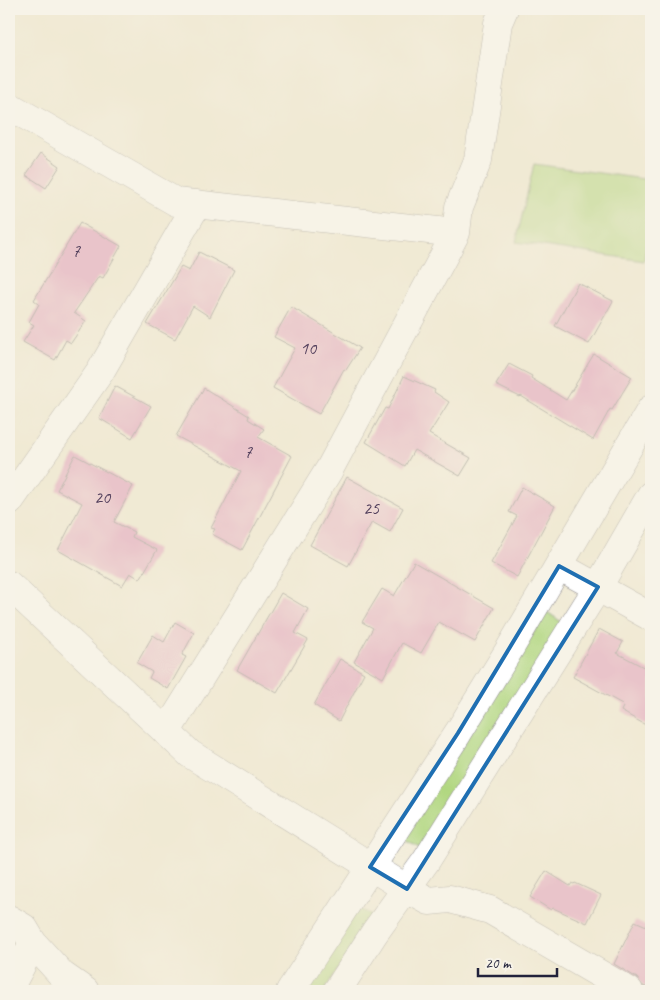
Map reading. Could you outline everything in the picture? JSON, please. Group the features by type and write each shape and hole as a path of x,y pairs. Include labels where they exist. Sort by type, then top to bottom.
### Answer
{"street":[{"path":"167,731 329,470 456,233 459,207 478,160 498,23 504,9"},
{"path":"9,106 176,202 456,233"},
{"path":"9,502 100,372 197,204"},
{"path":"290,991 458,733 651,409"},
{"path":"337,991 375,932 426,861 598,587 651,495"},
{"path":"559,566 651,617"},
{"path":"9,585 190,754 370,867 429,901 450,899 490,910 629,991"},
{"path":"9,919 24,928 34,943 62,975 85,991"},
{"path":"9,989 34,943"}],"highlighted area":[{"path":"559,566 598,587 407,889 370,867 458,733"}],"green space":[{"path":"534,164 651,180 651,212 644,261 516,242"},
{"path":"547,612 563,623 421,849 403,838"},
{"path":"357,907 372,916 324,991 303,991"}],"building":[{"path":"41,153 60,166 46,188 26,175"},
{"path":"80,223 121,246 103,278 99,276 74,313 86,321 71,343 66,340 55,360 23,342 34,325 29,322 39,304 34,300"},
{"path":"199,252 234,270 210,317 193,306 175,339 147,324 181,267 189,271"},
{"path":"578,283 613,301 589,344 555,326"},
{"path":"291,307 360,348 346,370 344,369 319,414 273,388 295,348 274,337"},
{"path":"594,354 632,377 612,410 610,409 593,440 521,396 496,385 509,364 532,376 531,378 566,400"},
{"path":"404,376 435,390 434,392 449,402 429,434 471,458 460,476 414,450 405,466 366,442 385,408 388,409"},
{"path":"115,386 151,406 132,438 99,418"},
{"path":"204,388 249,416 248,419 264,429 258,437 292,456 242,550 212,534 215,529 211,528 241,471 176,436"},
{"path":"75,455 133,486 114,522 134,532 132,537 157,550 140,579 130,573 122,586 58,550 82,503 57,490"},
{"path":"347,477 403,508 390,532 372,522 348,566 310,545"},
{"path":"522,487 555,506 517,577 491,563 517,516 509,512"},
{"path":"414,562 494,608 475,642 439,622 421,653 402,643 383,678 354,662 373,628 362,622 382,589 394,596"},
{"path":"281,593 308,609 295,633 308,640 277,693 237,670"},
{"path":"175,622 194,633 182,655 186,657 168,689 149,678 152,672 137,663 153,635 164,642"},
{"path":"599,629 623,642 617,653 651,671 651,728 621,711 624,705 573,677"},
{"path":"340,659 364,673 339,721 314,705"},
{"path":"546,871 570,886 572,883 575,883 601,895 587,923 553,908 551,910 530,897"},
{"path":"635,921 651,928 651,989 643,986 637,978 614,964"}]}
